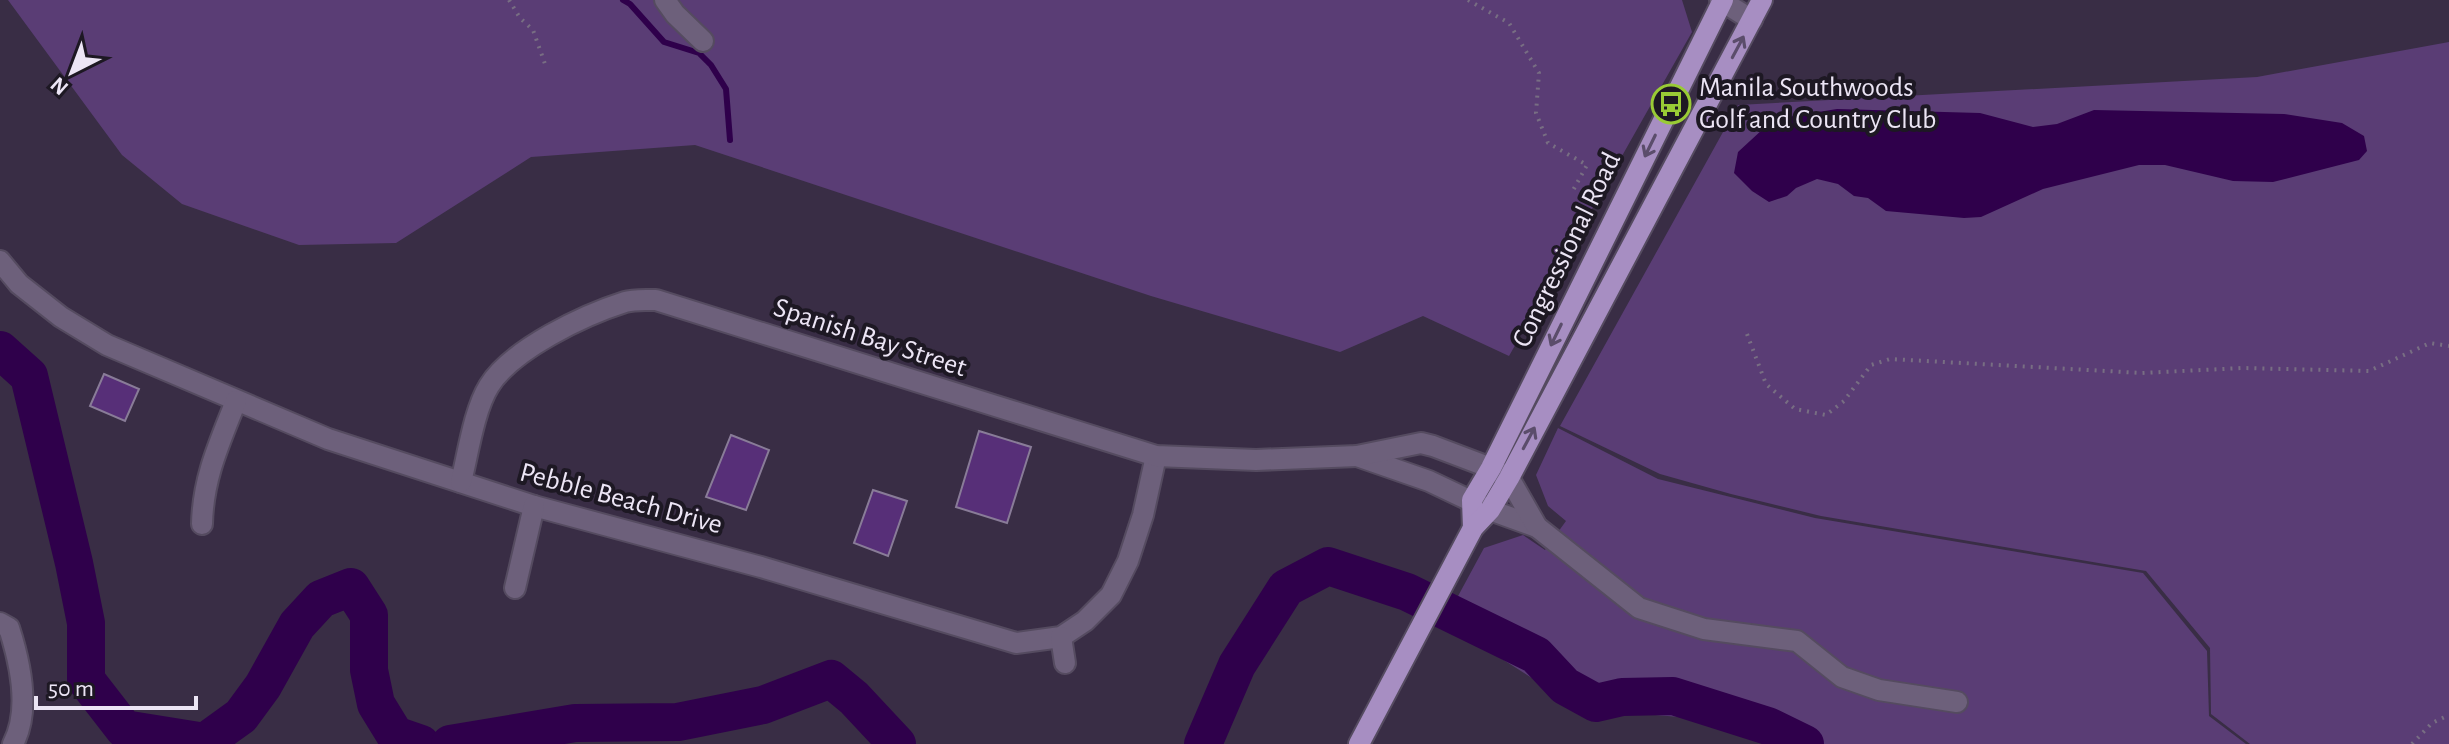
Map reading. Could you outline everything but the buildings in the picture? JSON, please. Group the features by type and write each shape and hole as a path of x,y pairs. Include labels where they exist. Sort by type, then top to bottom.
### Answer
{"main road":[{"name":"Congressional Road","path":"1500,473 1722,0"},
{"name":"Congressional Road","path":"1359,744 1456,563 1481,505 1662,190 1762,0"}],"street":[{"path":"665,0 703,41"},
{"path":"1722,0 1752,20"},
{"name":"Pebble Beach Drive","path":"0,261 19,284 61,317 107,345 328,439 534,506 761,567 1016,643 1061,637 1085,621 1111,595 1128,561 1143,515 1156,456"},
{"name":"Spanish Bay Street","path":"461,482 487,389 506,363 554,335 628,301 656,300 1156,456 1256,460 1357,456 1421,443 1500,473"},
{"path":"202,524 207,479 236,401"},
{"name":"Spanish Bay Street","path":"1357,456 1429,481 1540,530"},
{"path":"1500,473 1540,530 1639,608 1704,629 1797,641 1842,677 1879,690 1957,702"},
{"path":"515,588 534,506"},
{"path":"0,623 9,628 19,659 22,707 10,739"},
{"path":"1061,637 1065,663"}],"path":[{"path":"509,0 520,18 533,30 545,64"},
{"path":"1468,0 1509,23 1539,73 1536,113 1548,143 1587,165 1571,194"},
{"path":"1747,334 1766,384 1795,409 1826,415 1844,401 1871,365 1890,359 2142,373 2242,368 2369,371 2430,343 2449,346"},
{"path":"2412,744 2432,723 2449,715"}],"shaded area":[{"name":"Manila Southwoods Golf and Country Club","path":"8,0 1682,0 1692,32 1509,356 1423,316 1340,352 1151,296 695,145 531,157 396,243 299,245 182,204 122,155"},
{"name":"Manila Southwoods Golf and Country Club","path":"2449,42 2449,744 2250,744 2211,714 2210,648 2146,571 1821,516 1731,494 1660,474 1560,426 1738,105 2257,77"},
{"path":"1837,109 1980,113 2033,127 2057,124 2094,110 2284,114 2342,123 2364,136 2367,151 2359,160 2273,182 2233,181 2165,165 2139,165 2043,189 1981,217 1964,218 1886,211 1868,198 1854,196 1838,184 1817,179 1769,202 1734,173 1738,152 1763,129 1793,116"},
{"path":"1558,428 1658,479 1815,518 2143,573 2207,651 2209,716 2246,744 1765,744 1743,732 1680,717 1630,713 1593,717 1444,622 1484,548 1523,535 1545,550 1566,521 1548,506 1536,475"}],"waterway":[{"path":"623,0 664,42 699,53 711,65 726,89 730,140"},
{"path":"0,350 29,376 86,623 86,680 124,729 205,742 241,716 263,686 297,625 321,599 351,587 369,615 369,670 376,704 395,735 421,744"},
{"path":"1203,744 1237,665 1286,588 1328,566 1407,592 1536,655 1565,686 1596,703 1622,697 1673,696 1768,726 1805,744"},
{"path":"450,744 575,723 678,722 763,705 831,679 854,698 897,744"}],"place":[{"name":"Manila Southwoods Golf and Country Club","path":"1671,104"}]}
